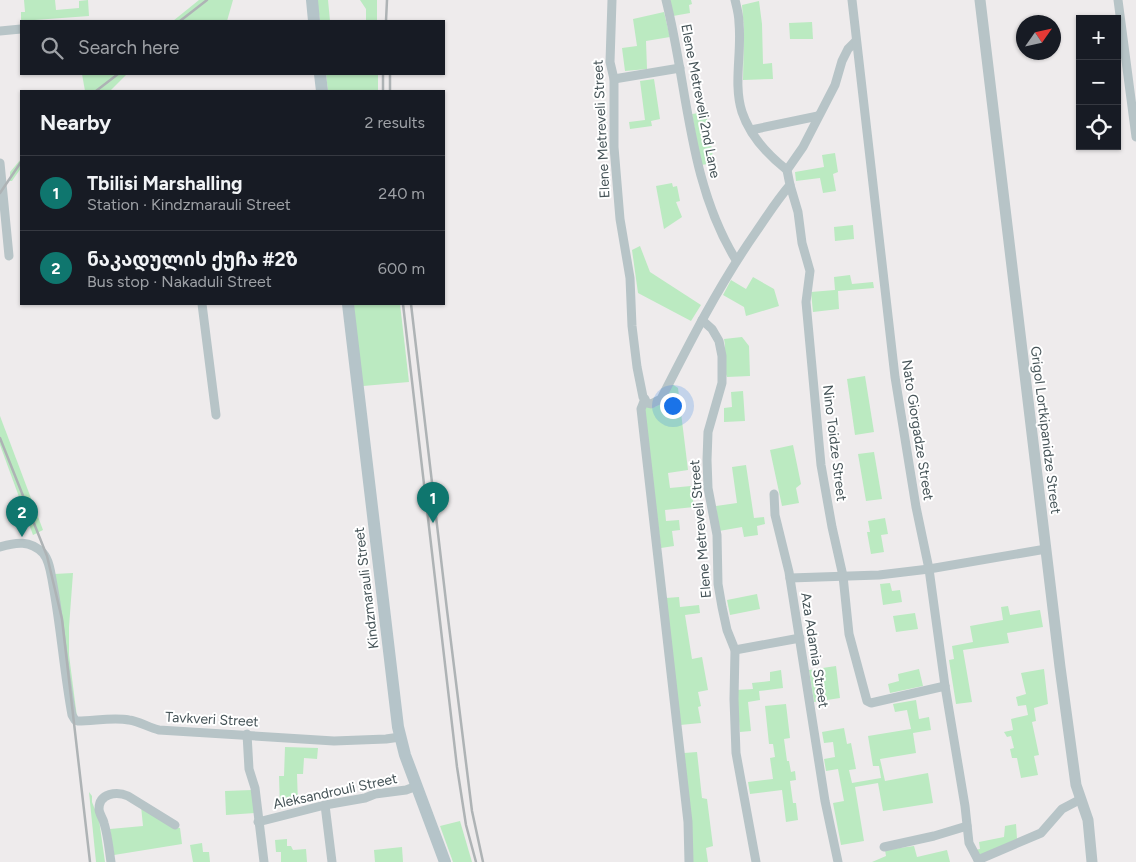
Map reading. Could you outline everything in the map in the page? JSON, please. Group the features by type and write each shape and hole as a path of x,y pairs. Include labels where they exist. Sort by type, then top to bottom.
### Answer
{"main road":[{"path":"312,0 314,20"},
{"path":"320,75 322,90"},
{"name":"Kindzmarauli Street","path":"348,305 395,711 405,755 445,862"}],"street":[{"name":"Elene Metreveli Street","path":"612,0 610,62 614,79 614,147 620,219 630,278 632,326 637,367 644,399 641,409 688,822 689,862"},
{"name":"Elene Metreveli 2nd Lane","path":"666,0 698,166 719,229 736,260"},
{"path":"735,0 739,23 740,101 742,114 768,155 787,170 803,147 835,85 842,61 848,49 856,41"},
{"name":"Nato Giorgadze Street","path":"852,0 895,377 916,507 929,569 945,686 964,796 966,826 969,843 978,861"},
{"name":"Grigol Lortkipanidze Street","path":"980,0 1076,785 1088,820 1092,862"},
{"path":"1118,0 1136,137"},
{"path":"0,31 20,29"},
{"path":"614,79 680,68"},
{"path":"751,130 818,116"},
{"path":"0,163 10,256"},
{"name":"Nino Toidze Street","path":"787,170 798,212 802,243 810,271 806,302 821,464 843,576 849,634 866,701 868,703 945,686"},
{"path":"644,399 647,403 651,404 660,399 736,260 780,196 790,185"},
{"path":"202,305 216,415"},
{"name":"Elene Metreveli Street","path":"702,320 712,329 719,341 722,356 722,383 708,432 706,460 708,488 717,535 718,584 727,630 735,650 736,753 756,862"},
{"path":"774,494 775,515 790,578"},
{"name":"Tavkveri Street","path":"0,547 16,542 31,545 43,553 48,564 59,618 72,715 78,722 123,719 159,730 248,734 334,741 400,737"},
{"name":"Aza Adamia Street","path":"838,862 825,801 790,578 879,575 929,569 1046,549"},
{"path":"735,650 800,638"},
{"path":"248,734 249,769 254,788 264,862"},
{"name":"Aleksandrouli Street","path":"258,822 326,805 365,798 375,794 406,790 417,786"},
{"path":"111,862 105,824 98,808 100,803 111,793 122,793 128,796 174,825"},
{"path":"978,861 1041,833 1062,809 1080,799"},
{"path":"326,805 332,862"},
{"path":"884,847 934,836 966,826"}],"green space":[{"path":"24,0 55,0 56,10 79,8 79,1 88,0 89,16 21,20 21,12 25,12"},
{"path":"199,0 233,0 227,20 174,20"},
{"path":"317,0 328,0 330,20 320,20"},
{"path":"360,0 377,0 377,20 366,20 366,9"},
{"path":"670,0 691,0 692,4 689,5 690,13 673,16"},
{"path":"759,1 762,24 763,64 772,63 773,79 743,80 744,30 742,5"},
{"path":"664,12 670,37 646,41 647,69 625,71 622,48 637,46 633,19"},
{"path":"812,22 813,39 790,39 789,23"},
{"path":"82,75 126,75 111,90 85,90"},
{"path":"326,75 378,75 378,90 328,90"},
{"path":"654,79 660,119 651,121 652,126 630,129 629,122 645,120 640,81"},
{"path":"706,112 714,163 701,165 692,114"},
{"path":"835,153 838,172 833,174 836,191 823,193 820,178 796,181 795,172 824,167 822,155"},
{"path":"20,160 20,169 12,181 10,181 10,172"},
{"path":"672,183 673,187 677,186 680,201 676,202 682,217 664,229 656,186"},
{"path":"853,225 854,239 835,241 834,227"},
{"path":"640,246 650,272 701,305 691,321 638,293 632,250"},
{"path":"850,275 852,284 873,282 874,288 838,291 839,309 813,312 811,292 835,290 834,277"},
{"path":"753,277 774,289 779,306 746,316 744,307 723,295 731,280 746,289"},
{"path":"353,305 400,305 409,382 363,386"},
{"path":"742,337 749,346 750,376 727,377 724,339"},
{"path":"865,376 874,432 855,435 847,379"},
{"path":"672,384 678,388 688,470 668,473 670,488 691,486 694,507 665,510 666,521 679,520 680,530 672,531 674,546 661,548 644,410 646,406 655,407 659,405"},
{"path":"743,391 745,421 724,422 724,408 732,407 731,392"},
{"path":"0,416 43,530 33,535 0,445"},
{"path":"793,445 801,484 796,488 799,503 782,506 770,450"},
{"path":"874,452 882,499 866,501 858,454"},
{"path":"746,465 754,518 764,517 765,524 757,526 758,535 744,537 742,527 719,531 716,506 737,503 732,467"},
{"path":"885,518 888,534 881,535 884,552 871,554 867,532 870,532 868,521"},
{"path":"73,573 69,655 77,717 75,715 54,574"},
{"path":"890,583 892,591 900,590 902,602 883,605 880,584"},
{"path":"757,594 760,609 730,615 727,600"},
{"path":"679,597 680,607 699,605 700,613 685,615 692,659 702,657 708,690 698,692 701,706 698,707 701,723 680,725 666,598"},
{"path":"1008,606 1010,615 1040,610 1043,627 1007,633 1009,643 963,650 972,702 956,704 949,660 954,659 952,646 973,642 970,626 1003,620 1001,607"},
{"path":"915,613 918,629 896,632 893,616"},
{"path":"836,666 840,698 814,702 809,670"},
{"path":"919,669 923,686 890,693 888,684 899,681 898,674"},
{"path":"1044,669 1048,704 1034,708 1036,721 1032,722 1039,755 1034,756 1038,775 1021,778 1017,758 1012,758 1010,749 1014,748 1011,736 1007,737 1004,732 1013,730 1011,719 1028,715 1026,705 1018,706 1016,697 1026,694 1021,673"},
{"path":"781,670 783,688 759,691 760,700 748,702 751,731 740,732 736,690 753,689 752,683 770,681 770,672"},
{"path":"916,700 919,719 929,717 931,730 913,733 916,753 880,759 885,781 928,773 933,803 883,811 878,783 855,787 864,841 841,845 833,803 844,801 838,769 826,771 824,759 835,757 833,742 824,743 822,732 844,728 847,744 851,743 856,769 849,770 852,783 881,778 879,766 873,766 868,736 911,729 907,710 895,712 893,704"},
{"path":"786,704 790,738 784,739 787,761 789,761 791,772 795,771 796,780 790,781 798,820 786,822 782,790 750,794 748,782 773,779 770,758 775,757 773,744 769,744 765,706"},
{"path":"285,747 318,748 317,759 304,758 303,774 297,774 298,804 280,809 279,776 284,776"},
{"path":"697,752 702,798 707,799 713,846 706,848 708,862 692,862 684,753"},
{"path":"252,790 255,813 226,815 225,791"},
{"path":"89,792 99,820 105,862 96,862"},
{"path":"141,806 171,827 180,828 182,844 114,855 110,829 143,826"},
{"path":"460,821 472,862 453,862 440,826"},
{"path":"1016,824 1017,839 983,854 978,854 975,850 980,849 979,842 1004,837 1005,826"},
{"path":"287,839 287,846 291,846 293,850 306,849 307,862 281,862 281,852 276,852 275,840"},
{"path":"202,843 203,852 209,852 210,862 193,862 190,845"},
{"path":"914,846 917,857 947,850 950,862 872,862 886,856 885,850"},
{"path":"402,847 403,862 375,862 374,850"}],"railway":[{"path":"181,20 207,0"},
{"path":"386,20 387,0"},
{"path":"97,90 117,75"},
{"path":"383,75 383,90"},
{"path":"390,75 390,90"},
{"path":"0,193 20,163"},
{"path":"403,305 457,767 466,825 476,862"},
{"path":"411,305 472,811 483,862"},
{"path":"0,438 47,556 62,619 90,862"}],"place":[{"name":"Tbilisi Marshalling","path":"433,523"},
{"name":"ნაკადულის ქუჩა #2ზ","path":"22,537"}]}
